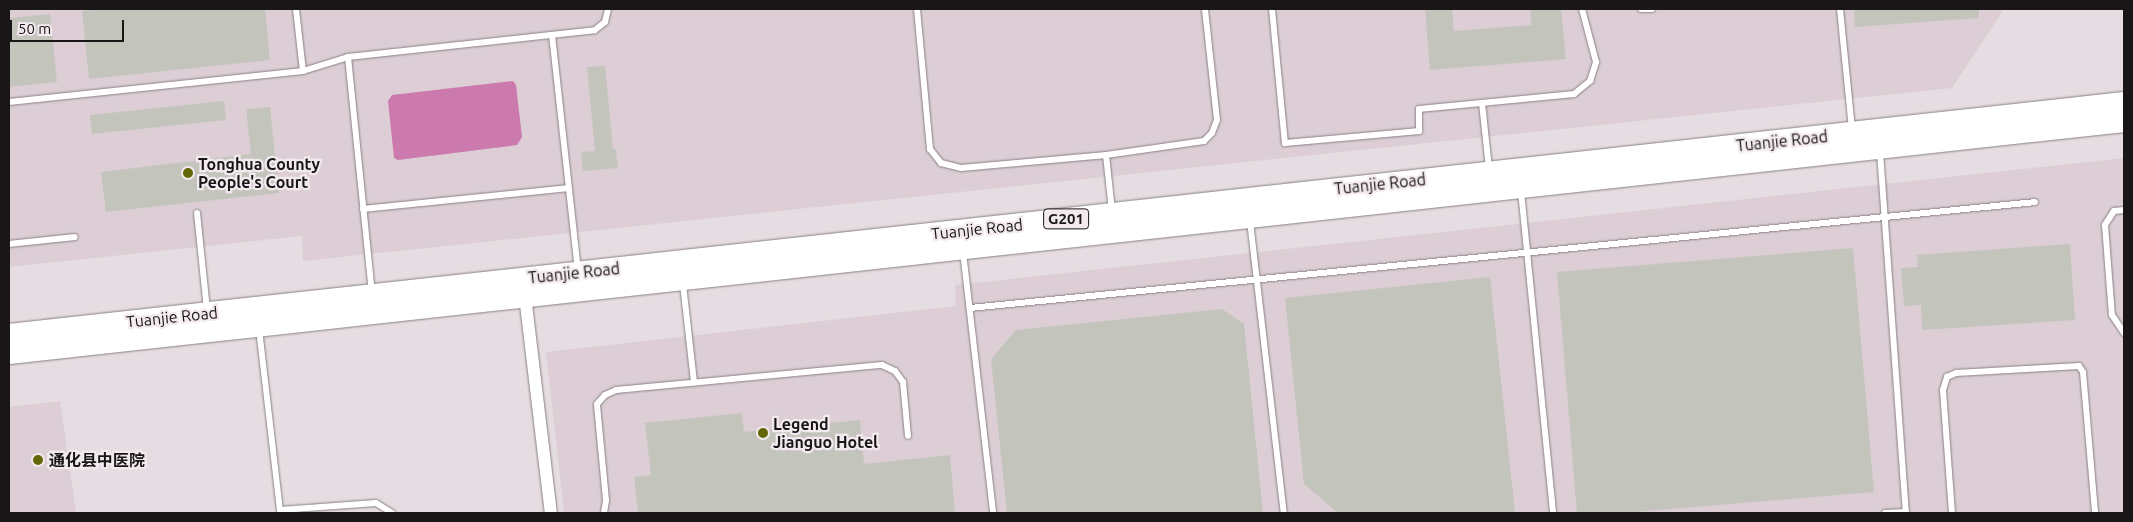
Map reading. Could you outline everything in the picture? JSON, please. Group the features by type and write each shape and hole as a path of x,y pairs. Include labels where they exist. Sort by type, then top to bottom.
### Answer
{"highway":[{"name":"Tuanjie Road","path":"9,335 2124,103"},
{"name":"Tuanjie Road","path":"9,353 2124,121"}],"street":[{"path":"525,296 551,513"}],"lane":[{"path":"296,9 303,71"},
{"path":"9,102 303,71 348,57 595,30 605,22 608,9"},
{"path":"917,9 930,149 941,162 961,168 1106,155 1199,144 1212,133 1217,120 1205,9"},
{"path":"1272,9 1285,143 1419,131 1419,109 1574,94 1586,86 1596,62 1582,9"},
{"path":"1641,9 1652,9"},
{"path":"1840,9 1852,133"},
{"path":"552,35 578,272"},
{"path":"348,57 372,295"},
{"path":"1482,103 1489,172"},
{"path":"1880,148 1906,512 1885,513"},
{"path":"1106,155 1112,214"},
{"path":"1521,187 1553,513"},
{"path":"364,208 568,188"},
{"path":"970,308 2035,202"},
{"path":"2124,210 2114,211 2105,225 2112,314 2124,333"},
{"path":"197,213 207,313"},
{"path":"1250,217 1284,513"},
{"path":"9,244 76,237"},
{"path":"963,248 993,513"},
{"path":"683,279 694,382"},
{"path":"259,326 280,510 376,502 392,513"},
{"path":"604,513 606,500 597,404 605,395 616,390 882,365 896,371 902,382 908,436"},
{"path":"1952,513 1943,390 1946,378 1956,373 2079,366 2083,372 2095,513"}],"shaded area":[{"path":"9,9 2004,9 1952,88 303,261 302,236 9,267"},
{"path":"513,81 516,85 522,137 517,145 398,160 394,158 388,101 392,95"},
{"path":"2124,158 2124,513 564,513 546,352 956,306 955,285"},
{"name":"通化县中医院","path":"60,401 76,513 9,513 9,407"}],"building":[{"path":"102,9 265,9 270,60 89,79 82,11"},
{"path":"1425,9 1452,9 1454,31 1531,25 1530,9 1561,9 1566,59 1430,70"},
{"path":"1854,9 1979,9 1979,18 1855,27"},
{"path":"50,14 57,82 9,87 9,18"},
{"path":"605,66 613,149 616,149 618,168 583,171 581,152 595,151 587,67"},
{"path":"224,101 226,120 92,134 90,115"},
{"path":"270,107 279,193 106,212 101,172 251,154 246,109"},
{"path":"2070,244 2075,320 1922,330 1921,305 1904,306 1901,268 1918,267 1917,255"},
{"path":"1853,248 1874,492 1621,513 1577,513 1557,272"},
{"path":"1490,277 1515,513 1338,513 1304,484 1285,298"},
{"path":"1222,309 1244,324 1263,513 1007,513 991,359 1016,330"},
{"path":"742,413 744,432 860,420 864,464 950,455 955,513 638,513 634,477 651,475 645,423"}],"place":[{"name":"Tonghua County People's Court","path":"188,173"},
{"name":"Legend Jianguo Hotel","path":"763,433"},
{"name":"通化县中医院","path":"38,460"}]}
